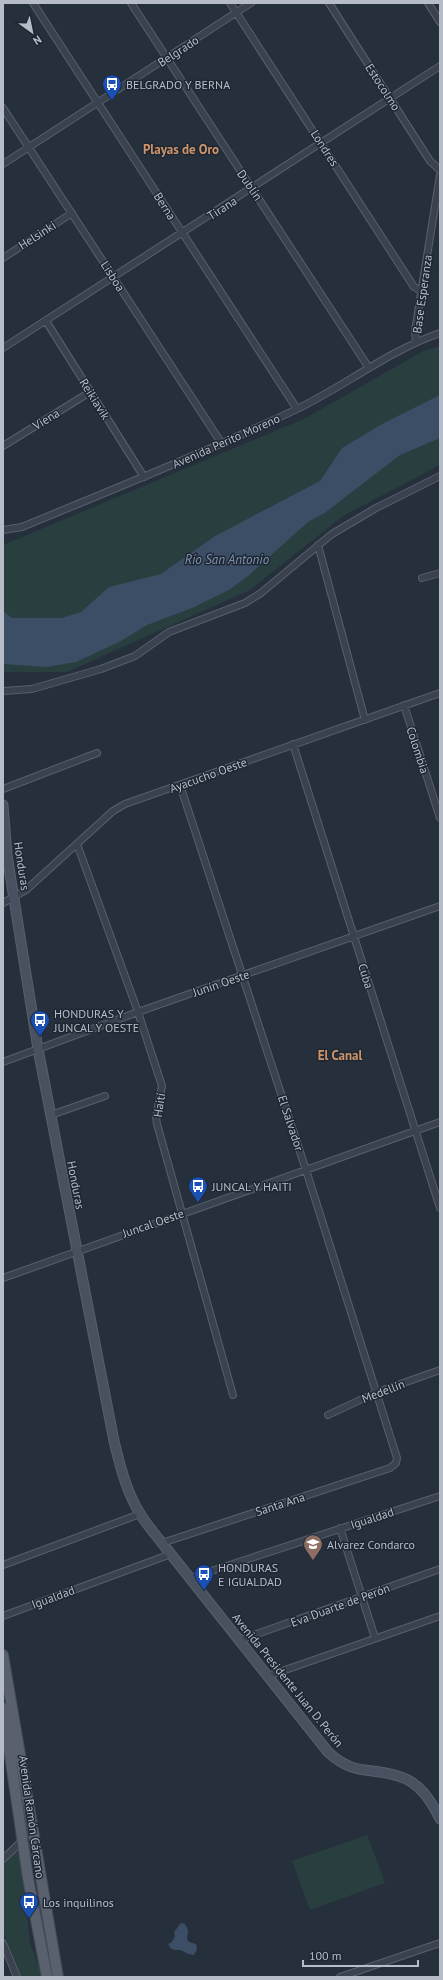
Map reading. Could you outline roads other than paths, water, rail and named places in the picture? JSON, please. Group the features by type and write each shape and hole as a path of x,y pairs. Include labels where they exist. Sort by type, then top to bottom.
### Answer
{"main road":[{"name":"Honduras","path":"3,805 7,855 38,1049 116,1448 125,1479 140,1514 171,1554"},
{"name":"Avenida Presidente Juan D. Perón","path":"171,1554 328,1752 337,1760 357,1770 397,1775 406,1779 429,1798 440,1819"},
{"name":"Avenida Ramón Cárcano","path":"3,1655 58,1977"},
{"name":"Avenida Ramón Cárcano","path":"3,1708 22,1840 33,1907 47,1977"},
{"path":"22,1840 28,1841 30,1844 39,1898 47,1912"}],"street":[{"name":"Berna","path":"33,3 297,409"},
{"name":"Dublín","path":"131,3 369,368"},
{"name":"Londres","path":"230,3 414,287 422,291"},
{"name":"Belgrado","path":"3,164 251,3"},
{"name":"Estocolmo","path":"329,3 430,161 440,170"},
{"path":"428,3 440,22"},
{"name":"Tirana","path":"3,348 183,234 440,66"},
{"name":"Lisboa","path":"3,108 222,444"},
{"name":"Base Esperanza","path":"416,342 415,331 440,175"},
{"name":"Helsinki","path":"3,258 72,213"},
{"name":"Reikiavik","path":"46,321 144,477"},
{"name":"Avenida Perito Moreno","path":"3,530 22,527 222,444 297,409 416,342 440,333"},
{"name":"Viena","path":"3,446 90,392"},
{"path":"3,691 32,689 101,669 135,656 169,632 253,599 332,534 376,508 440,476"},
{"path":"318,545 365,720"},
{"path":"422,578 440,573"},
{"name":"Ayacucho Oeste","path":"3,903 15,898 26,890 113,811 125,804 440,693"},
{"name":"Colombia","path":"404,705 440,818"},
{"name":"Cuba","path":"293,744 414,1132 440,1208"},
{"path":"3,789 97,753"},
{"name":"El Salvador","path":"180,785 306,1170 375,1393 396,1453 396,1463"},
{"name":"Haití","path":"77,844 138,1012 162,1086 156,1117 157,1124 233,1395"},
{"name":"Junín Oeste","path":"3,1062 138,1012 440,906"},
{"path":"51,1115 105,1096"},
{"name":"Juncal Oeste","path":"3,1278 77,1250 440,1122"},
{"name":"Medellín","path":"328,1414 375,1393 440,1370"},
{"name":"Santa Ana","path":"162,1543 390,1468 396,1463"},
{"name":"Igualdad","path":"190,1578 440,1496"},
{"path":"3,1565 140,1514"},
{"path":"340,1528 361,1598 375,1638"},
{"name":"Igualdad","path":"3,1616 171,1554"},
{"name":"Eva Duarte de Perón","path":"240,1640 440,1569"},
{"path":"268,1676 440,1616"},
{"path":"3,1859 22,1840 35,1839"},
{"path":"3,1943 17,1977"},
{"path":"340,1977 440,1943"}],"water":[{"name":"Río San Antonio","path":"440,395 440,438 400,455 326,512 308,522 248,576 229,590 192,608 147,625 121,641 76,662 47,667 3,664 3,611 12,618 62,618 81,612 109,587 161,574 215,536 320,481 342,448 384,423"},
{"path":"181,1923 185,1924 188,1930 187,1939 189,1942 196,1944 197,1949 194,1955 188,1954 181,1950 173,1950 168,1944 172,1942 175,1936 174,1932"}],"place":[{"name":"BELGRADO Y BERNA","path":"112,101"},
{"name":"HONDURAS Y JUNCAL Y OESTE","path":"40,1037"},
{"name":"JUNCAL Y HAITI","path":"198,1203"},
{"name":"Alvarez Condarco","path":"313,1561"},
{"name":"HONDURAS E IGUALDAD","path":"204,1591"},
{"name":"Los inquilinos","path":"29,1919"}],"district":[{"name":"Playas de Oro","path":"181,149"},
{"name":"El Canal","path":"340,1055"}]}
